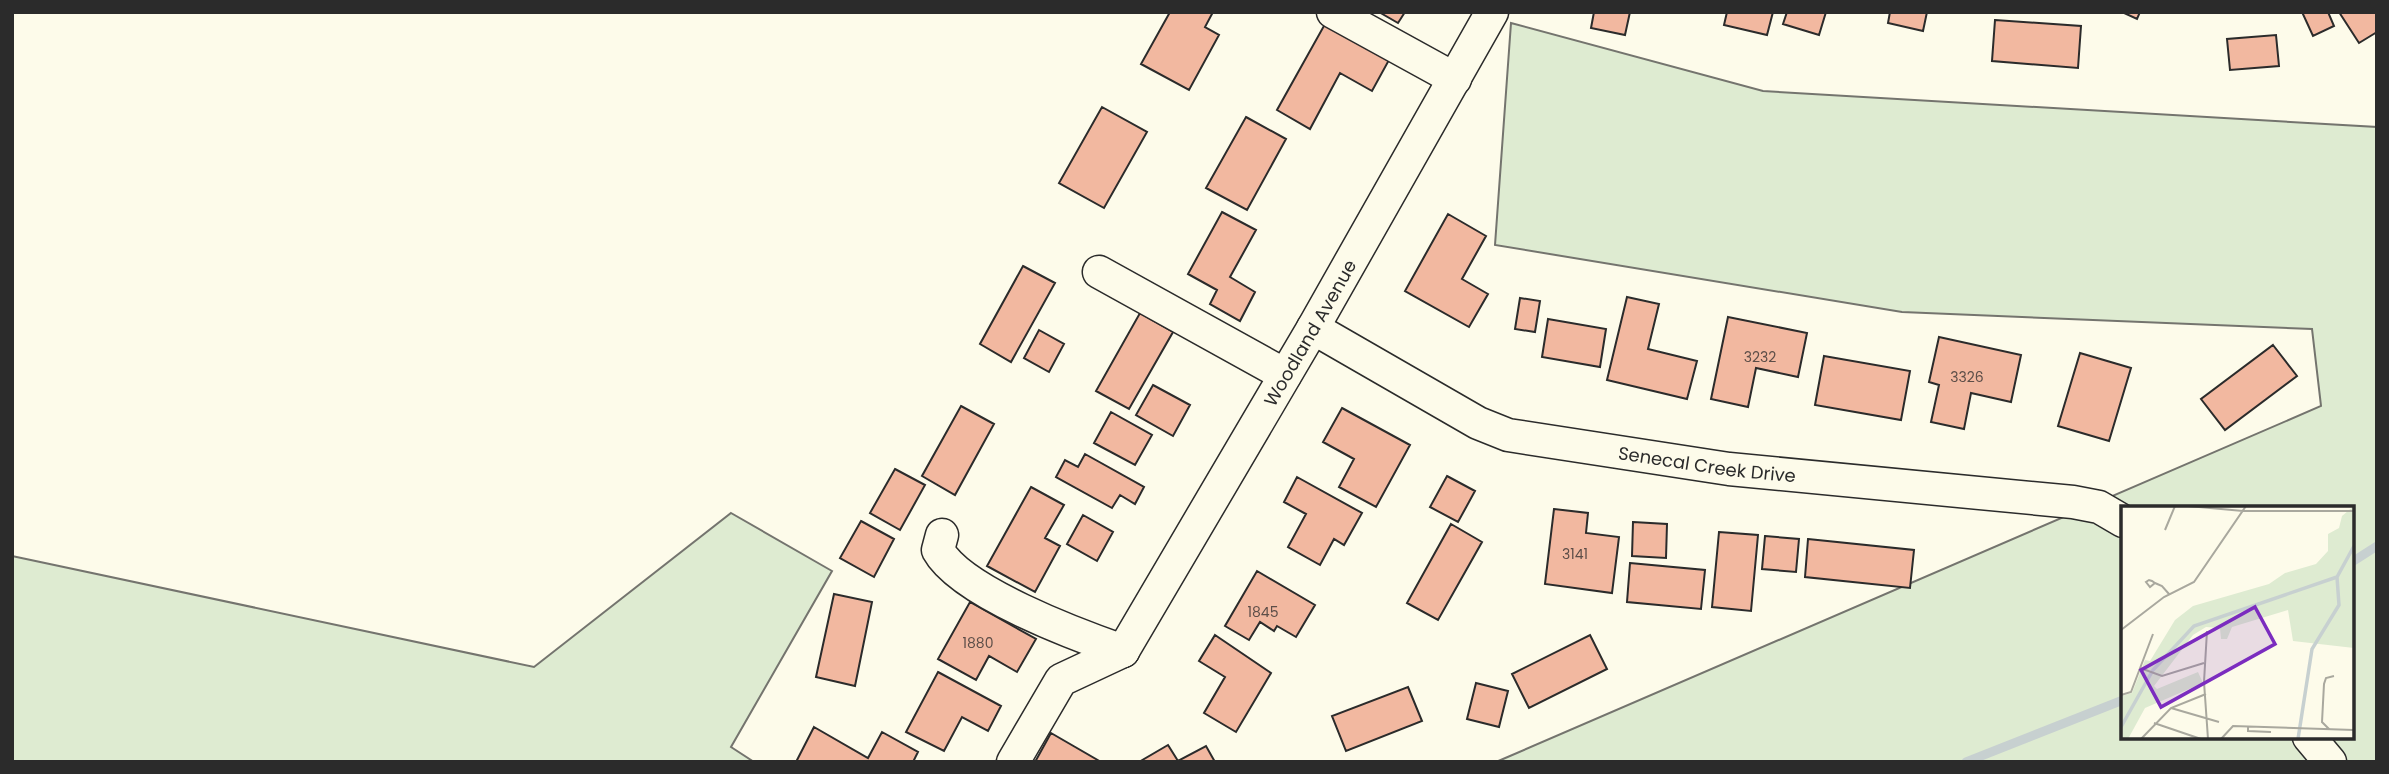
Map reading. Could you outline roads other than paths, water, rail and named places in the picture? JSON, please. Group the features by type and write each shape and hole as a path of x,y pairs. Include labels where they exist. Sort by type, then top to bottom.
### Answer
{"street":[{"path":"1333,12 1455,79"},
{"name":"Woodland Avenue","path":"1123,651 1285,375 1492,12"},
{"path":"1099,272 1285,375"},
{"name":"Senecal Creek Drive","path":"1312,328 1478,423 1508,435 1729,469 2073,502 2099,507 2121,520"},
{"path":"942,535 938,550 944,562 1028,614 1066,632 1123,651"},
{"path":"1013,762 1061,680 1123,651"},
{"path":"2311,739 2330,762"}],"waterway":[{"path":"2354,561 2377,546"},
{"path":"1966,762 2121,701"}]}
